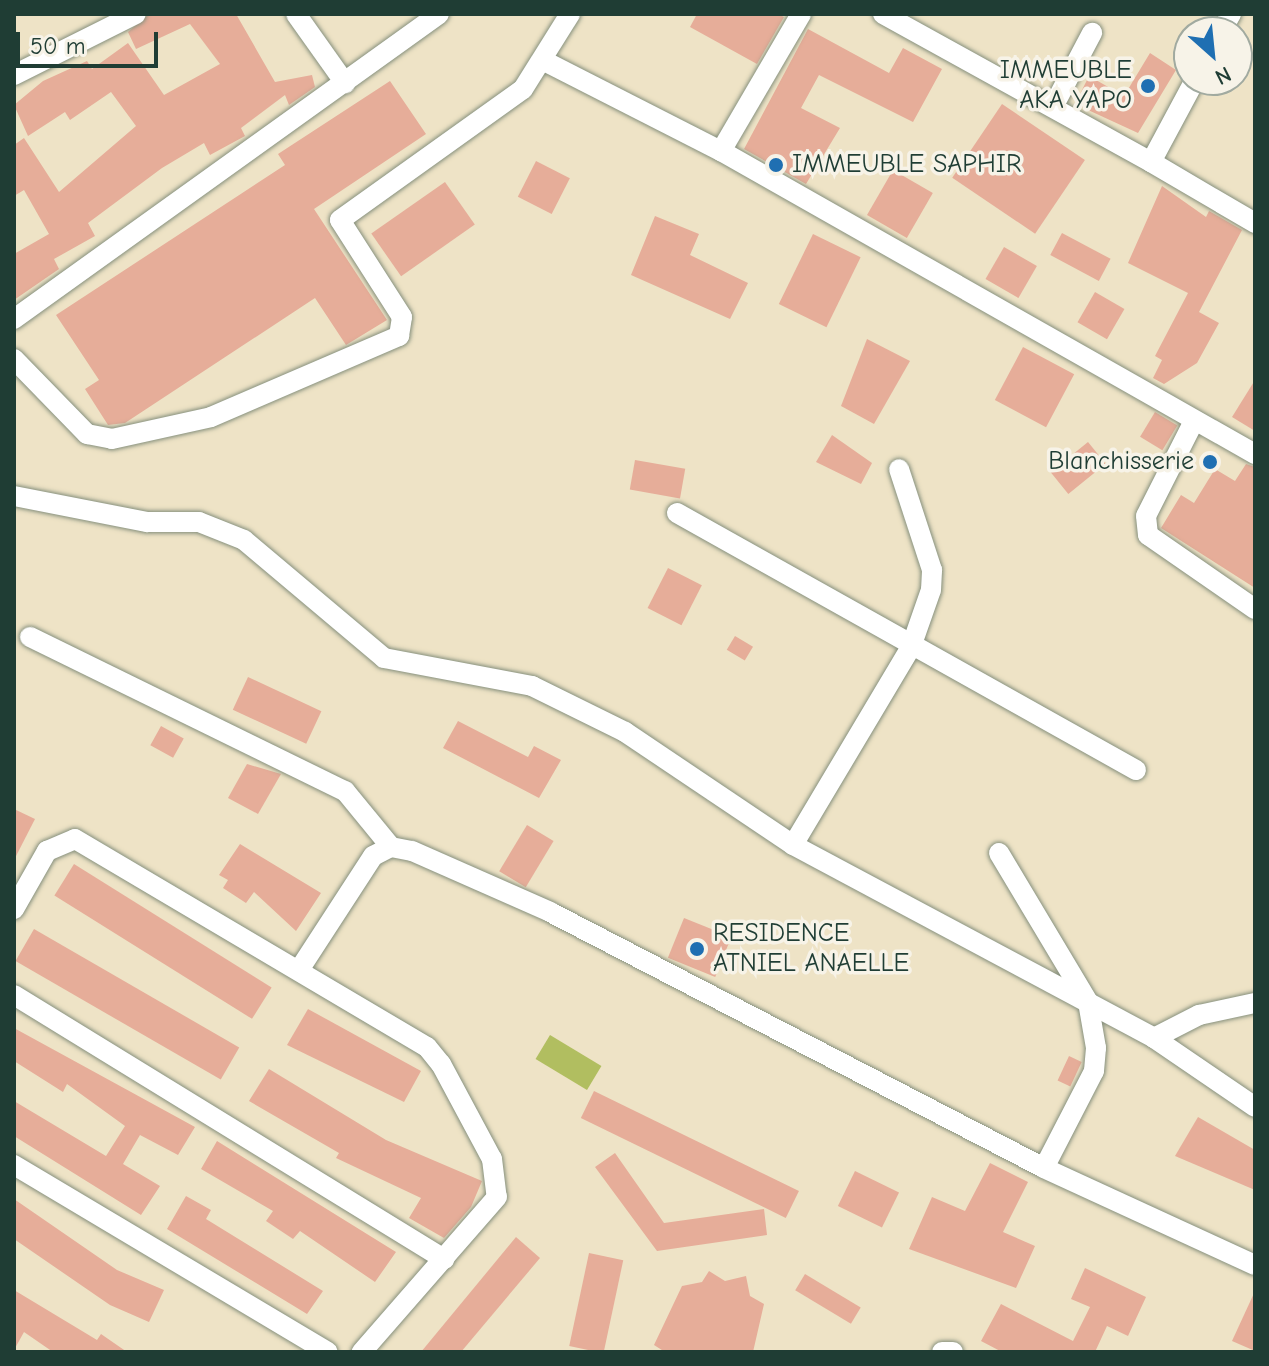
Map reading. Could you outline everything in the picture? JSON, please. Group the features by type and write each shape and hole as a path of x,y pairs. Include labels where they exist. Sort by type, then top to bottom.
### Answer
{"street":[{"path":"14,75 136,14"},
{"path":"296,14 345,83"},
{"path":"14,319 439,14"},
{"path":"14,359 87,434 112,439 211,417 399,336 402,317 340,220 506,103 544,61 570,14"},
{"path":"721,151 801,14"},
{"path":"883,14 1255,223"},
{"path":"1053,107 1092,33"},
{"path":"544,61 721,151 1255,454"},
{"path":"1151,162 1186,96"},
{"path":"1194,421 1146,516 1148,535 1255,609"},
{"path":"793,845 911,647 932,570 899,469"},
{"path":"14,496 147,522 199,522 244,540 384,658 532,686 625,732 793,845 1154,1038 1255,1107"},
{"path":"677,513 911,647 1136,770"},
{"path":"30,637 345,791 391,847 550,912 1044,1168 1255,1265"},
{"path":"14,909 47,851 75,839 427,1047 492,1159 497,1197 362,1352"},
{"path":"299,970 357,874 391,847"},
{"path":"999,853 1088,1002 1094,1071 1044,1168"},
{"path":"14,995 444,1259"},
{"path":"1154,1038 1199,1015 1255,1003"},
{"path":"14,1165 328,1352"},
{"path":"942,1352 953,1352"}],"green space":[{"path":"550,1035 601,1066 587,1090 536,1059"}],"building":[{"path":"149,14 236,14 275,82 312,75 315,87 289,105 285,95 241,128 245,136 210,155 204,143 162,168 88,223 95,236 54,259 59,269 14,300 14,254 49,234 24,190 14,196 14,145 24,138 59,192 136,126 111,92 70,120 65,112 28,136 14,105 43,81 87,61 92,69 128,43 164,95 220,64 190,24 136,49 128,32"},
{"path":"697,14 778,14 784,17 757,64 690,27"},
{"path":"808,29 889,73 903,48 942,69 913,122 819,75 801,108 840,128 806,184 744,149"},
{"name":"IMMEUBLE AKA YAPO","path":"1150,53 1173,68 1173,75 1138,133 1075,104 1089,76 1124,96"},
{"path":"390,81 426,134 314,209 387,320 346,345 315,298 125,423 108,425 85,389 99,380 56,315 285,165 278,154"},
{"path":"1002,104 1085,160 1035,234 952,178"},
{"path":"536,161 570,178 552,214 518,197"},
{"path":"893,170 933,193 907,238 867,215"},
{"path":"445,182 475,225 401,276 371,234"},
{"path":"1162,186 1206,217 1209,211 1242,230 1199,312 1219,323 1197,363 1164,384 1153,378 1162,360 1155,356 1188,293 1128,263"},
{"path":"655,216 699,234 690,255 748,283 730,319 631,275"},
{"path":"1062,233 1111,259 1099,281 1050,255"},
{"path":"813,234 861,257 826,327 779,304"},
{"path":"1004,247 1037,266 1018,298 986,279"},
{"path":"1095,292 1124,309 1107,339 1078,322"},
{"path":"867,339 910,361 874,424 841,406"},
{"path":"1023,347 1074,374 1046,427 995,400"},
{"path":"1255,380 1255,431 1232,417"},
{"path":"1155,412 1177,425 1162,450 1140,437"},
{"path":"832,435 872,463 861,484 816,462"},
{"path":"1088,442 1106,464 1068,494 1051,472"},
{"path":"635,460 685,469 680,498 630,490"},
{"path":"1246,464 1255,467 1255,588 1161,528 1181,495 1194,503 1215,469 1235,481"},
{"path":"668,568 702,585 681,625 648,608"},
{"path":"735,636 753,647 745,661 727,650"},
{"path":"248,677 321,711 306,744 233,710"},
{"path":"458,721 528,757 534,746 561,760 539,798 443,748"},
{"path":"161,726 184,739 173,758 150,745"},
{"path":"247,764 281,774 258,814 228,798"},
{"path":"14,809 35,819 14,860"},
{"path":"527,825 554,841 526,887 499,871"},
{"path":"240,844 321,893 296,931 254,892 246,903 223,888 228,880 219,875"},
{"path":"74,864 272,987 252,1019 54,895"},
{"name":"RESIDENCE ATNIEL ANAELLE","path":"684,918 731,937 715,977 668,958"},
{"path":"34,929 239,1048 221,1080 16,961"},
{"path":"308,1009 421,1071 404,1102 287,1045"},
{"path":"14,1028 195,1127 178,1155 140,1135 123,1164 160,1186 141,1215 14,1136 14,1101 106,1156 125,1126 67,1084 63,1092 14,1061"},
{"path":"1069,1056 1082,1062 1070,1086 1058,1080"},
{"path":"269,1069 386,1140 482,1181 471,1207 444,1238 409,1218 421,1198 336,1158 339,1153 249,1101"},
{"path":"594,1091 799,1191 786,1218 581,1118"},
{"path":"1198,1117 1255,1150 1255,1190 1175,1156"},
{"path":"217,1141 396,1252 375,1282 300,1231 293,1239 266,1221 273,1211 201,1169"},
{"path":"615,1153 664,1223 764,1209 767,1235 657,1251 595,1167"},
{"path":"990,1163 1028,1182 1003,1232 1035,1246 1016,1288 909,1249 932,1197 965,1211"},
{"path":"855,1171 899,1192 882,1228 838,1206"},
{"path":"186,1196 211,1210 206,1219 323,1291 307,1314 167,1229"},
{"path":"14,1199 117,1270 164,1290 149,1322 110,1305 14,1239"},
{"path":"516,1237 540,1258 461,1352 421,1352"},
{"path":"589,1253 623,1260 604,1352 569,1346"},
{"path":"1085,1268 1146,1297 1128,1336 1107,1326 1095,1352 1002,1352 981,1341 1001,1304 1073,1341 1090,1307 1071,1299"},
{"path":"709,1271 725,1281 746,1276 750,1296 764,1304 753,1352 665,1352 654,1345 682,1286 702,1282"},
{"path":"805,1274 861,1307 851,1324 795,1290"},
{"path":"14,1290 97,1340 101,1334 127,1352 53,1352 24,1332 14,1350"},
{"path":"1255,1291 1255,1351 1232,1341"}],"place":[{"name":"IMMEUBLE AKA YAPO","path":"1148,86"},
{"name":"IMMEUBLE SAPHIR","path":"776,165"},
{"name":"Blanchisserie","path":"1210,462"},
{"name":"RESIDENCE ATNIEL ANAELLE","path":"697,949"}]}
